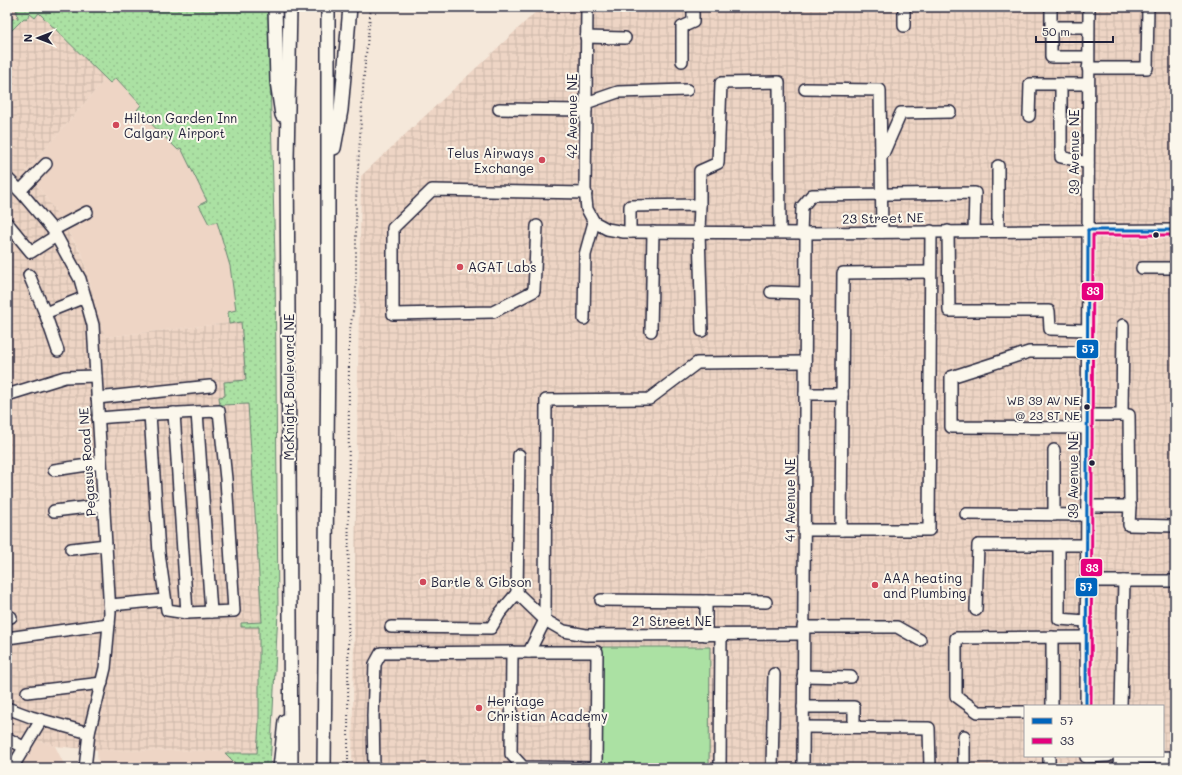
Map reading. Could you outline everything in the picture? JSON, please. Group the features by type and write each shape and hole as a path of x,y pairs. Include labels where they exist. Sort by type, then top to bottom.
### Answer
{"main road":[{"path":"275,7 277,81 287,159"},
{"name":"McKnight Boulevard NE","path":"290,7 287,159 292,731 291,768"},
{"path":"319,7 327,89"},
{"path":"324,768 328,7"},
{"path":"328,176 341,110 350,7"},
{"path":"280,768 283,734 291,680"},
{"path":"292,731 299,768"}],"street":[{"name":"42 Avenue NE","path":"587,7 586,193 587,209 594,222"},
{"path":"682,61 682,27 693,22 693,7"},
{"path":"904,7 904,26"},
{"path":"1051,7 1051,58 1147,68 1148,7"},
{"name":"39 Avenue NE","path":"1086,705 1088,7"},
{"path":"1051,27 1088,27"},
{"path":"586,37 625,38"},
{"path":"702,331 699,232 700,172 718,163 721,83 779,82 780,232"},
{"path":"1029,116 1030,84 1088,84"},
{"path":"1061,84 1061,156 1088,163"},
{"path":"805,89 880,90 882,232"},
{"path":"499,109 586,106 618,92 687,90"},
{"path":"881,158 900,113 950,112"},
{"path":"20,191 46,164"},
{"path":"998,166 998,231"},
{"name":"Pegasus Road NE","path":"7,178 20,191 54,233 80,279 92,325 110,605 105,668 89,733 85,768"},
{"path":"536,226 534,291 493,312 393,314 393,228 432,190 586,193"},
{"path":"881,195 975,193 974,231"},
{"name":"41 Avenue NE","path":"803,768 805,293 802,207 812,195 881,195"},
{"path":"630,232 630,206 700,205"},
{"path":"8,224 31,252 54,233 87,212"},
{"path":"584,319 585,255 594,222"},
{"name":"23 Street NE","path":"594,222 607,229 630,232 804,233 1175,230"},
{"path":"804,530 929,530 931,231"},
{"path":"948,231 949,310 1049,311 1050,329 1087,330"},
{"path":"652,331 653,232"},
{"path":"1142,268 1175,268"},
{"path":"841,530 843,272 930,272"},
{"path":"29,275 45,313 58,351"},
{"path":"771,292 805,293"},
{"path":"45,313 85,297"},
{"path":"1122,415 1123,325"},
{"path":"1087,352 1029,352 951,377 951,428 1087,428"},
{"path":"529,652 545,620 546,400 649,399 697,363 805,362"},
{"path":"7,395 65,377 96,376"},
{"path":"97,398 210,386"},
{"path":"805,394 842,394"},
{"path":"98,418 150,414 219,411 226,479 234,610 187,613 167,610 159,553 150,414"},
{"path":"197,412 211,612"},
{"path":"174,413 187,613"},
{"path":"1087,415 1129,415 1129,526 1175,526"},
{"path":"1054,450 1054,515"},
{"path":"391,627 491,628 517,593 519,455"},
{"path":"54,470 101,463"},
{"path":"54,511 104,505"},
{"path":"966,514 1054,515 1130,506"},
{"path":"71,549 106,544"},
{"path":"976,610 978,545 1086,545"},
{"path":"1059,545 1059,619 1086,621"},
{"path":"1086,581 1175,581"},
{"path":"1121,705 1124,581"},
{"name":"21 Street NE","path":"517,593 545,620 564,631 586,635 721,635 897,627 920,640"},
{"path":"110,605 165,600"},
{"path":"600,600 766,602"},
{"path":"706,601 706,635"},
{"path":"7,638 109,624"},
{"path":"512,652 511,754 523,767 596,768 598,635"},
{"path":"720,768 721,635"},
{"path":"1052,637 1052,705"},
{"path":"1024,712 978,712 956,696 956,638 1086,637"},
{"path":"374,768 372,716 375,664 381,653 597,652"},
{"path":"772,768 774,674"},
{"path":"803,676 851,677"},
{"path":"27,692 102,683"},
{"path":"803,707 854,707 854,727"},
{"path":"7,708 41,720 89,733"},
{"path":"12,768 41,720"},
{"path":"803,727 929,728 930,768"},
{"path":"964,736 964,768"},
{"path":"7,738 25,748"},
{"path":"1164,752 1175,751"},
{"path":"1049,757 1049,768"},
{"path":"1086,760 1102,757"},
{"path":"1120,757 1120,768"},
{"path":"1124,757 1175,757"}],"path":[{"path":"348,768 349,340 350,323 356,295 356,200 364,74 371,7"}],"shaded area":[{"path":"7,7 52,7 113,70 26,171 54,209 82,255 105,337 247,321 265,578 261,751 97,750 55,746 7,730"},
{"path":"541,7 1175,7 1175,768 352,768 361,176"},
{"path":"113,70 192,149 228,221 247,321 105,337 82,254 54,209 26,171"},
{"path":"7,730 55,746 64,764 64,768 7,768"},
{"path":"97,750 261,751 259,768 98,768"}],"green space":[{"path":"16,7 268,7 275,257 278,612 270,768 240,768 225,753 257,753 259,724 259,627 241,627 241,623 262,622 248,404 220,405 219,397 225,396 224,382 246,380 241,322 229,324 228,312 236,310 230,266 217,222 209,224 199,205 207,201 181,148 178,150 137,110 141,105 116,78 110,83 39,13 35,18 30,14 26,19 24,18 7,35 7,20 18,18"},
{"path":"602,647 710,647 709,768 602,768"}],"transit line":[{"name":"57","path":"1088,230 1175,230"},
{"name":"57","path":"1086,705 1088,230"},
{"name":"33","path":"1091,705 1093,235 1175,235"}],"place":[{"name":"Hilton Garden Inn Calgary Airport","path":"116,125"},
{"name":"Telus Airways Exchange","path":"542,160"},
{"name":"AGAT Labs","path":"460,267"},
{"name":"WB 39 AV NE @ 23 ST NE","path":"1087,407"},
{"name":"Bartle & Gibson","path":"423,582"},
{"name":"AAA heating and Plumbing","path":"875,585"},
{"name":"Heritage Christian Academy","path":"479,708"}]}
